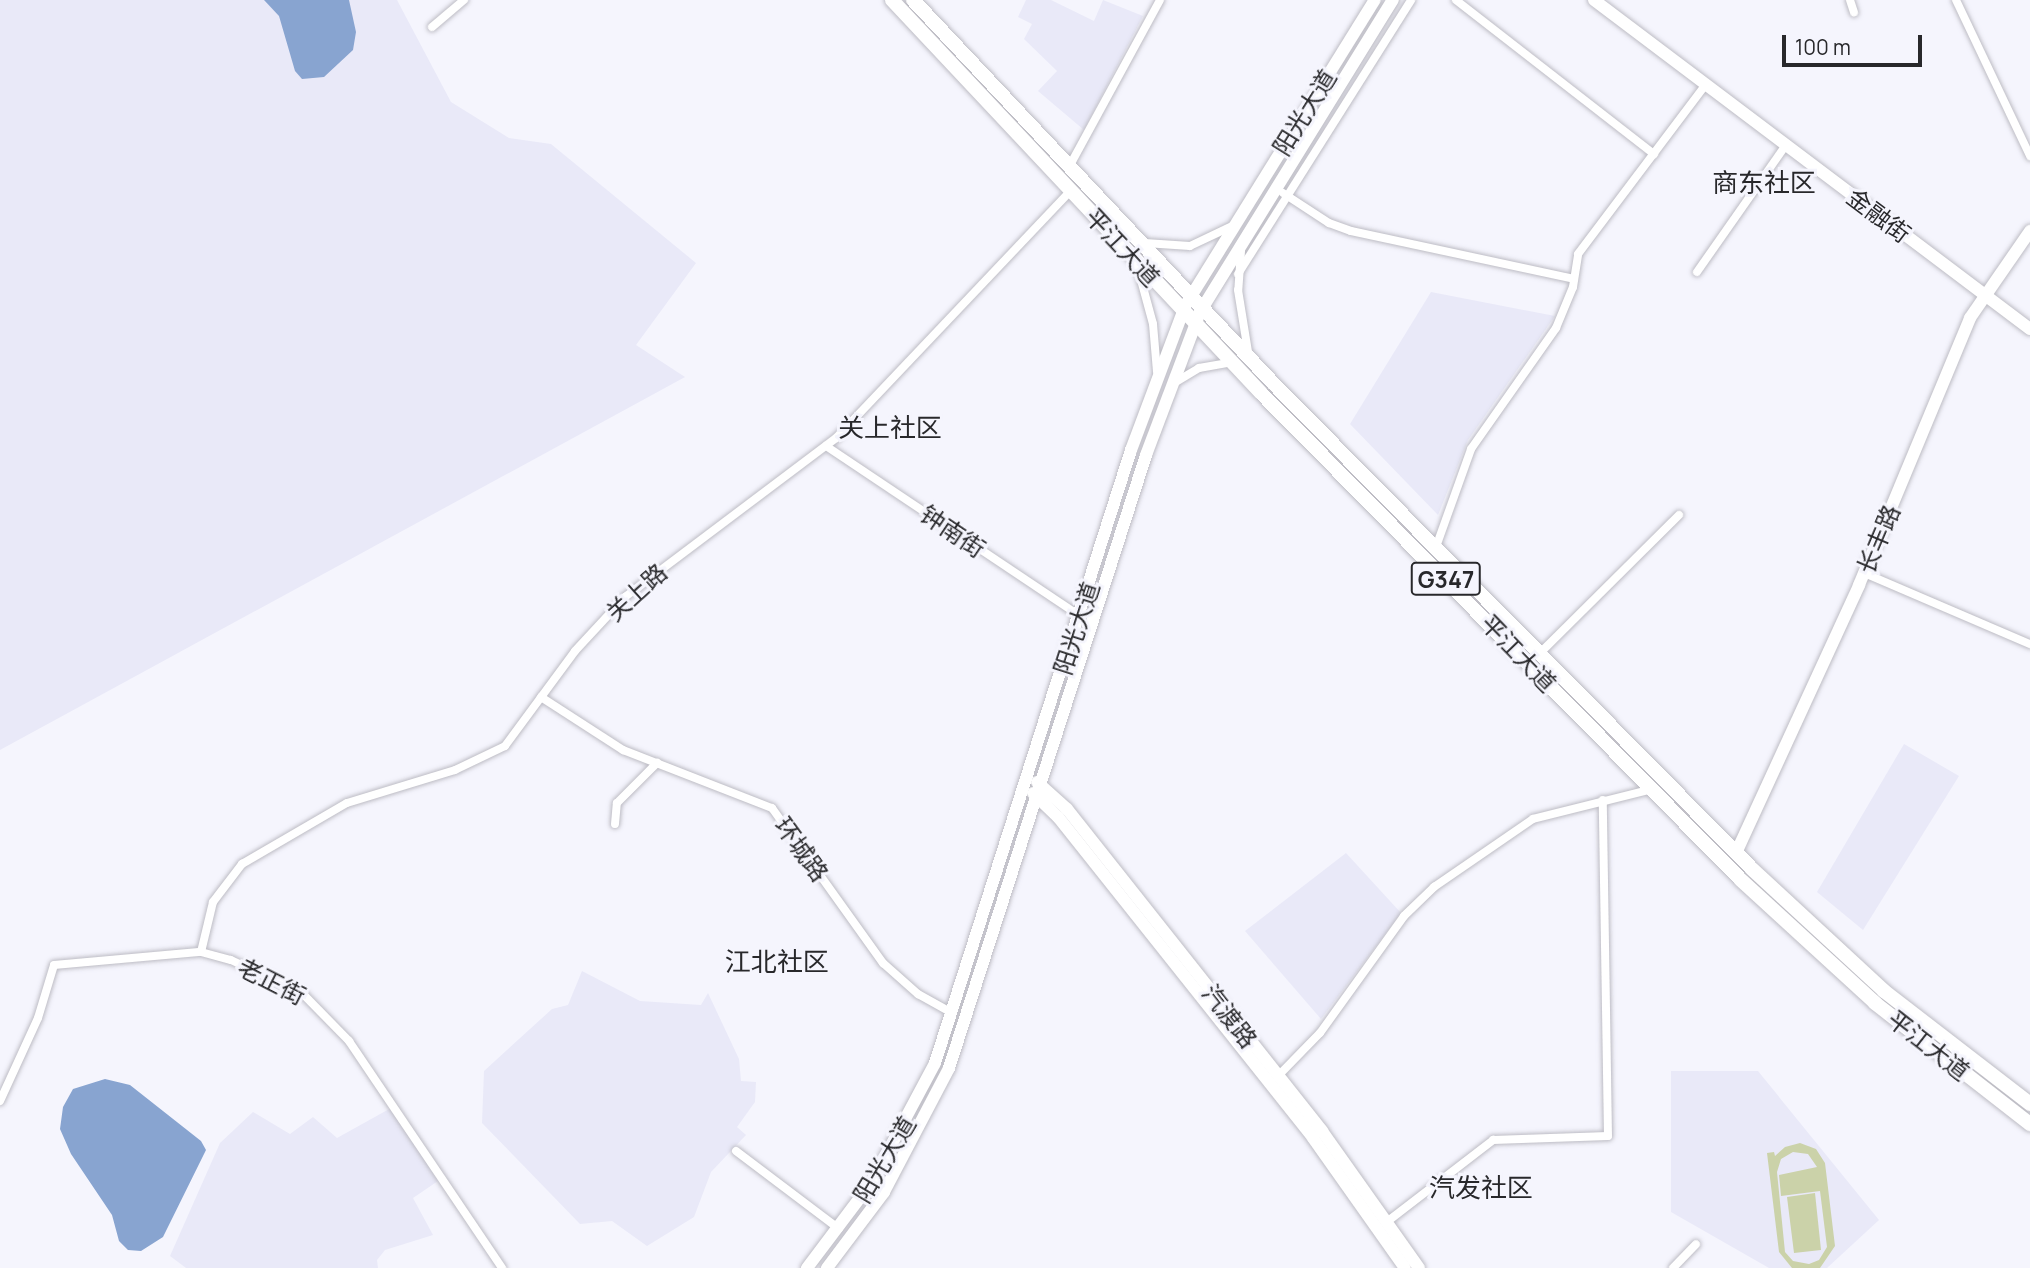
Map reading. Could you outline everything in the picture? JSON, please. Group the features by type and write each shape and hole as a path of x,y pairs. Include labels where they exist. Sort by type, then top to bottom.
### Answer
{"highway":[{"name":"平江大道","path":"892,0 1232,362 1759,898 1865,994 2030,1124"},
{"name":"平江大道","path":"913,0 1250,359 1736,853 1884,991 2030,1104"}],"street":[{"path":"432,27 464,0"},
{"path":"1069,167 1160,0"},
{"name":"阳光大道","path":"807,1268 839,1229 914,1110 952,1013 1157,380 1183,311 1234,224 1375,0"},
{"name":"阳光大道","path":"832,1266 884,1192 940,1091 1172,384 1195,323 1242,239 1393,0"},
{"path":"1238,274 1411,0"},
{"path":"1456,0 1654,154"},
{"name":"金融街","path":"1594,0 2030,329"},
{"path":"1850,0 1854,12"},
{"path":"1956,0 2030,156"},
{"path":"1436,547 1471,449 1556,328 1574,279 1578,254 1706,84"},
{"path":"1697,272 1786,145"},
{"path":"1275,187 1329,223 1351,231 1574,279"},
{"name":"关上路","path":"201,952 213,902 242,863 370,793 455,770 505,746 575,651 625,597 826,446 930,343 1070,191"},
{"path":"1138,241 1189,246 1234,224"},
{"name":"长丰路","path":"1736,853 1864,573 1970,318 1984,294 2030,231"},
{"path":"1242,239 1238,274 1250,359"},
{"path":"1135,259 1153,324 1157,380"},
{"path":"1172,384 1199,368 1232,362"},
{"name":"钟南街","path":"826,446 1081,617"},
{"path":"1540,653 1679,515"},
{"path":"1864,573 2030,643"},
{"name":"环城路","path":"541,697 608,743 772,808 883,963 918,994 952,1013"},
{"path":"615,824 617,803 657,763"},
{"name":"汽渡路","path":"1027,780 1067,809 1278,1076 1388,1221 1419,1268"},
{"path":"1278,1076 1320,1033 1424,896 1533,818 1652,789"},
{"name":"汽渡路","path":"1039,791 1313,1138 1405,1268"},
{"path":"1388,1221 1493,1140 1608,1136 1603,800"},
{"name":"老正街","path":"0,1101 38,1018 54,965 201,952 260,970 316,1004 376,1074 502,1268"},
{"path":"736,1151 839,1229"},
{"path":"1673,1268 1696,1244"}],"shaded area":[{"path":"0,0 397,0 451,102 509,138 551,144 696,263 636,345 685,377 0,750"},
{"path":"1026,0 1051,0 1094,21 1103,0 1143,16 1084,130 1038,91 1057,71 1024,39 1032,24 1018,17"},
{"path":"1431,292 1555,316 1468,440 1438,515 1350,424"},
{"path":"1904,744 1959,776 1863,930 1817,892"},
{"path":"1346,853 1401,913 1321,1019 1245,931"},
{"path":"582,971 640,1001 701,1005 708,993 739,1059 741,1081 756,1082 755,1102 737,1127 746,1135 711,1172 694,1217 647,1246 612,1221 580,1224 482,1123 484,1071 552,1009 568,1005"},
{"path":"1671,1071 1758,1071 1879,1220 1827,1268 1769,1268 1671,1212"},
{"path":"391,1108 438,1181 413,1198 433,1235 385,1250 377,1260 378,1268 186,1268 170,1256 220,1143 253,1112 290,1134 313,1117 337,1138"}],"green space":[{"path":"1800,1143 1816,1149 1825,1163 1835,1246 1820,1268 1792,1268 1779,1252 1767,1153 1774,1152 1775,1156 1785,1147","holes":["1793,1152 1808,1154 1817,1167 1779,1175 1781,1196 1820,1191 1827,1247 1819,1260 1809,1264 1793,1261 1785,1252 1777,1172 1781,1159"]},
{"path":"1815,1193 1821,1250 1794,1253 1787,1197"}],"water":[{"path":"264,0 349,0 356,32 353,50 324,77 302,79 295,71 279,16"},
{"path":"105,1079 130,1085 201,1141 206,1150 163,1237 141,1251 128,1250 119,1241 112,1215 71,1154 60,1129 63,1107 73,1089"}],"district":[{"name":"商东社区","path":"1764,183"},
{"name":"关上社区","path":"890,428"},
{"name":"江北社区","path":"777,962"},
{"name":"汽发社区","path":"1481,1188"}]}
